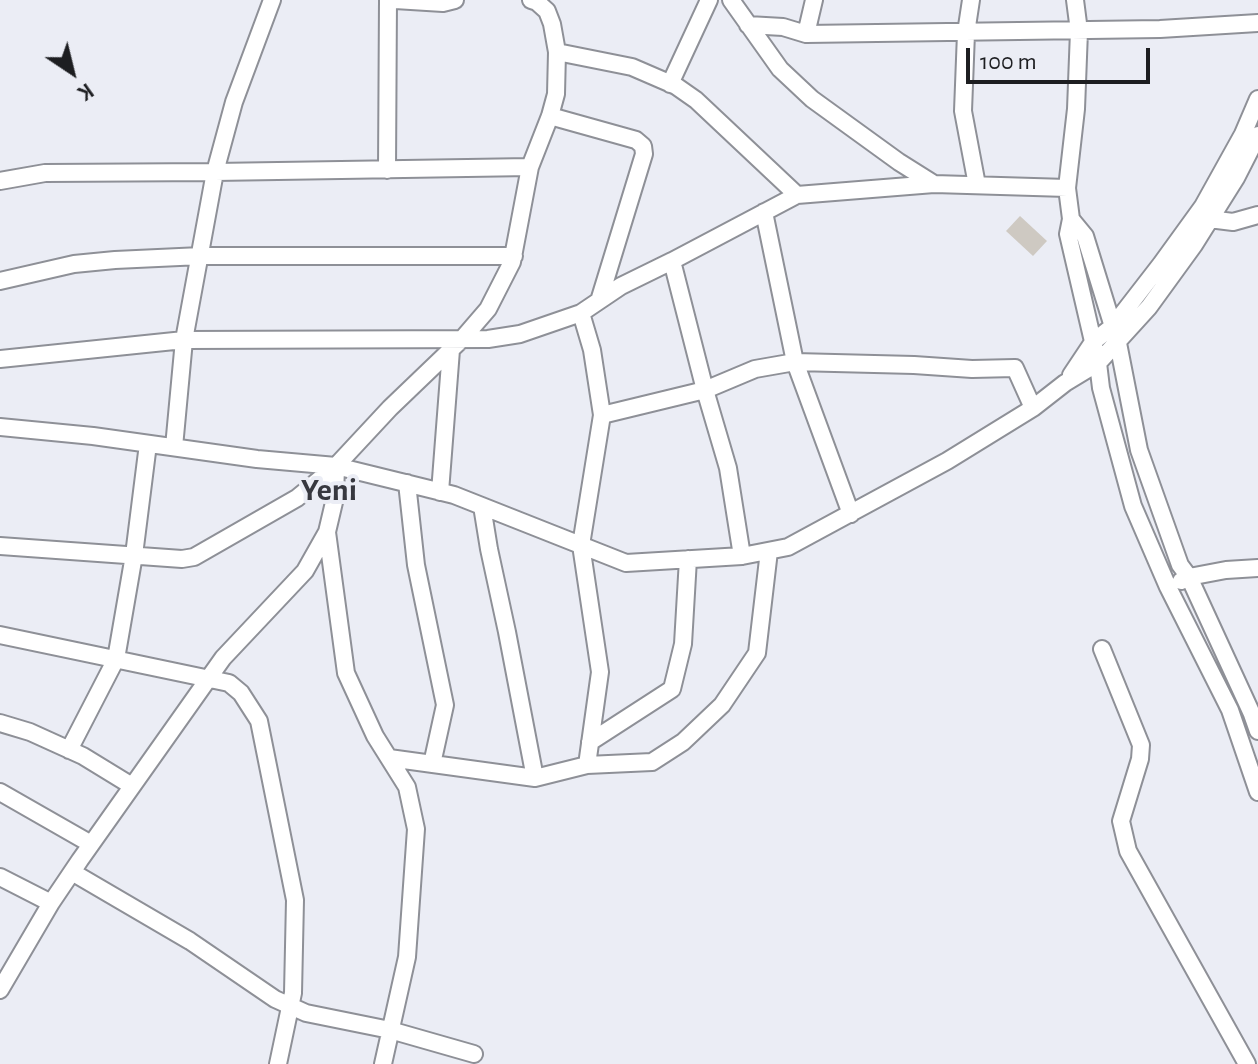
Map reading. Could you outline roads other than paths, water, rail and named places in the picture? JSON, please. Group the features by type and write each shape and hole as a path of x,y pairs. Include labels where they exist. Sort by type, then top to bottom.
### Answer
{"street":[{"path":"174,447 184,340 215,172 234,102 272,0"},
{"path":"387,170 388,0"},
{"path":"395,0 443,3 455,0"},
{"path":"0,546 182,559 194,557 297,498 336,466 390,408 457,344 488,309 512,262 530,167 556,94 557,52 551,6 531,0"},
{"path":"670,84 709,0"},
{"path":"731,0 780,69 812,99 934,184"},
{"path":"806,34 814,0"},
{"path":"971,0 966,33 963,111 977,185"},
{"path":"1075,0 1079,31 1076,109 1067,188 1071,219 1068,234 1101,388 1133,506 1168,587 1230,710 1258,792"},
{"path":"748,25 783,27 806,34 1079,31 1258,23"},
{"path":"557,52 632,67 670,84 696,100 797,195"},
{"path":"0,427 336,466 440,492 482,506 626,563 742,556 788,547 947,461 1098,363 1149,307 1202,218 1258,99"},
{"path":"550,116 636,140 643,146 644,154 599,301"},
{"path":"1065,383 1093,342 1113,326 1161,264 1236,178 1258,135"},
{"path":"0,181 45,173 530,167"},
{"path":"0,359 184,340 457,344 520,334 581,313 621,286 797,195 934,184 1067,188"},
{"path":"764,212 795,362 851,514"},
{"path":"1202,218 1233,222 1258,215"},
{"path":"1071,219 1085,236 1118,343 1139,450 1180,565 1189,577 1257,728"},
{"path":"0,281 74,264 115,260 201,256 514,256"},
{"path":"672,261 728,468 742,556"},
{"path":"581,313 592,350 602,415 581,545 600,672 587,765"},
{"path":"440,492 457,344"},
{"path":"602,415 705,390 755,369 795,362 1015,368 1033,408"},
{"path":"69,750 116,659 134,555 148,444"},
{"path":"0,990 51,903 223,658 305,571 327,532 335,498 336,466"},
{"path":"407,483 416,565 445,705 432,764"},
{"path":"482,506 535,778"},
{"path":"327,532 346,673 375,736 407,787 416,829 407,957 383,1064"},
{"path":"389,758 535,778 587,765 652,762 683,742 722,705 757,653 769,551"},
{"path":"590,742 672,689 683,644 688,559"},
{"path":"1168,587 1189,577 1258,568"},
{"path":"0,635 209,678 229,683 241,693 259,721 295,900 293,993 278,1064"},
{"path":"1102,649 1141,745 1140,759 1121,821 1128,851 1247,1064"},
{"path":"0,723 30,732 83,756 132,786"},
{"path":"0,792 91,844"},
{"path":"72,872 190,941 291,1007 474,1054"},
{"path":"0,877 51,903"}],"district":[{"name":"Yeni","path":"329,490"}]}
